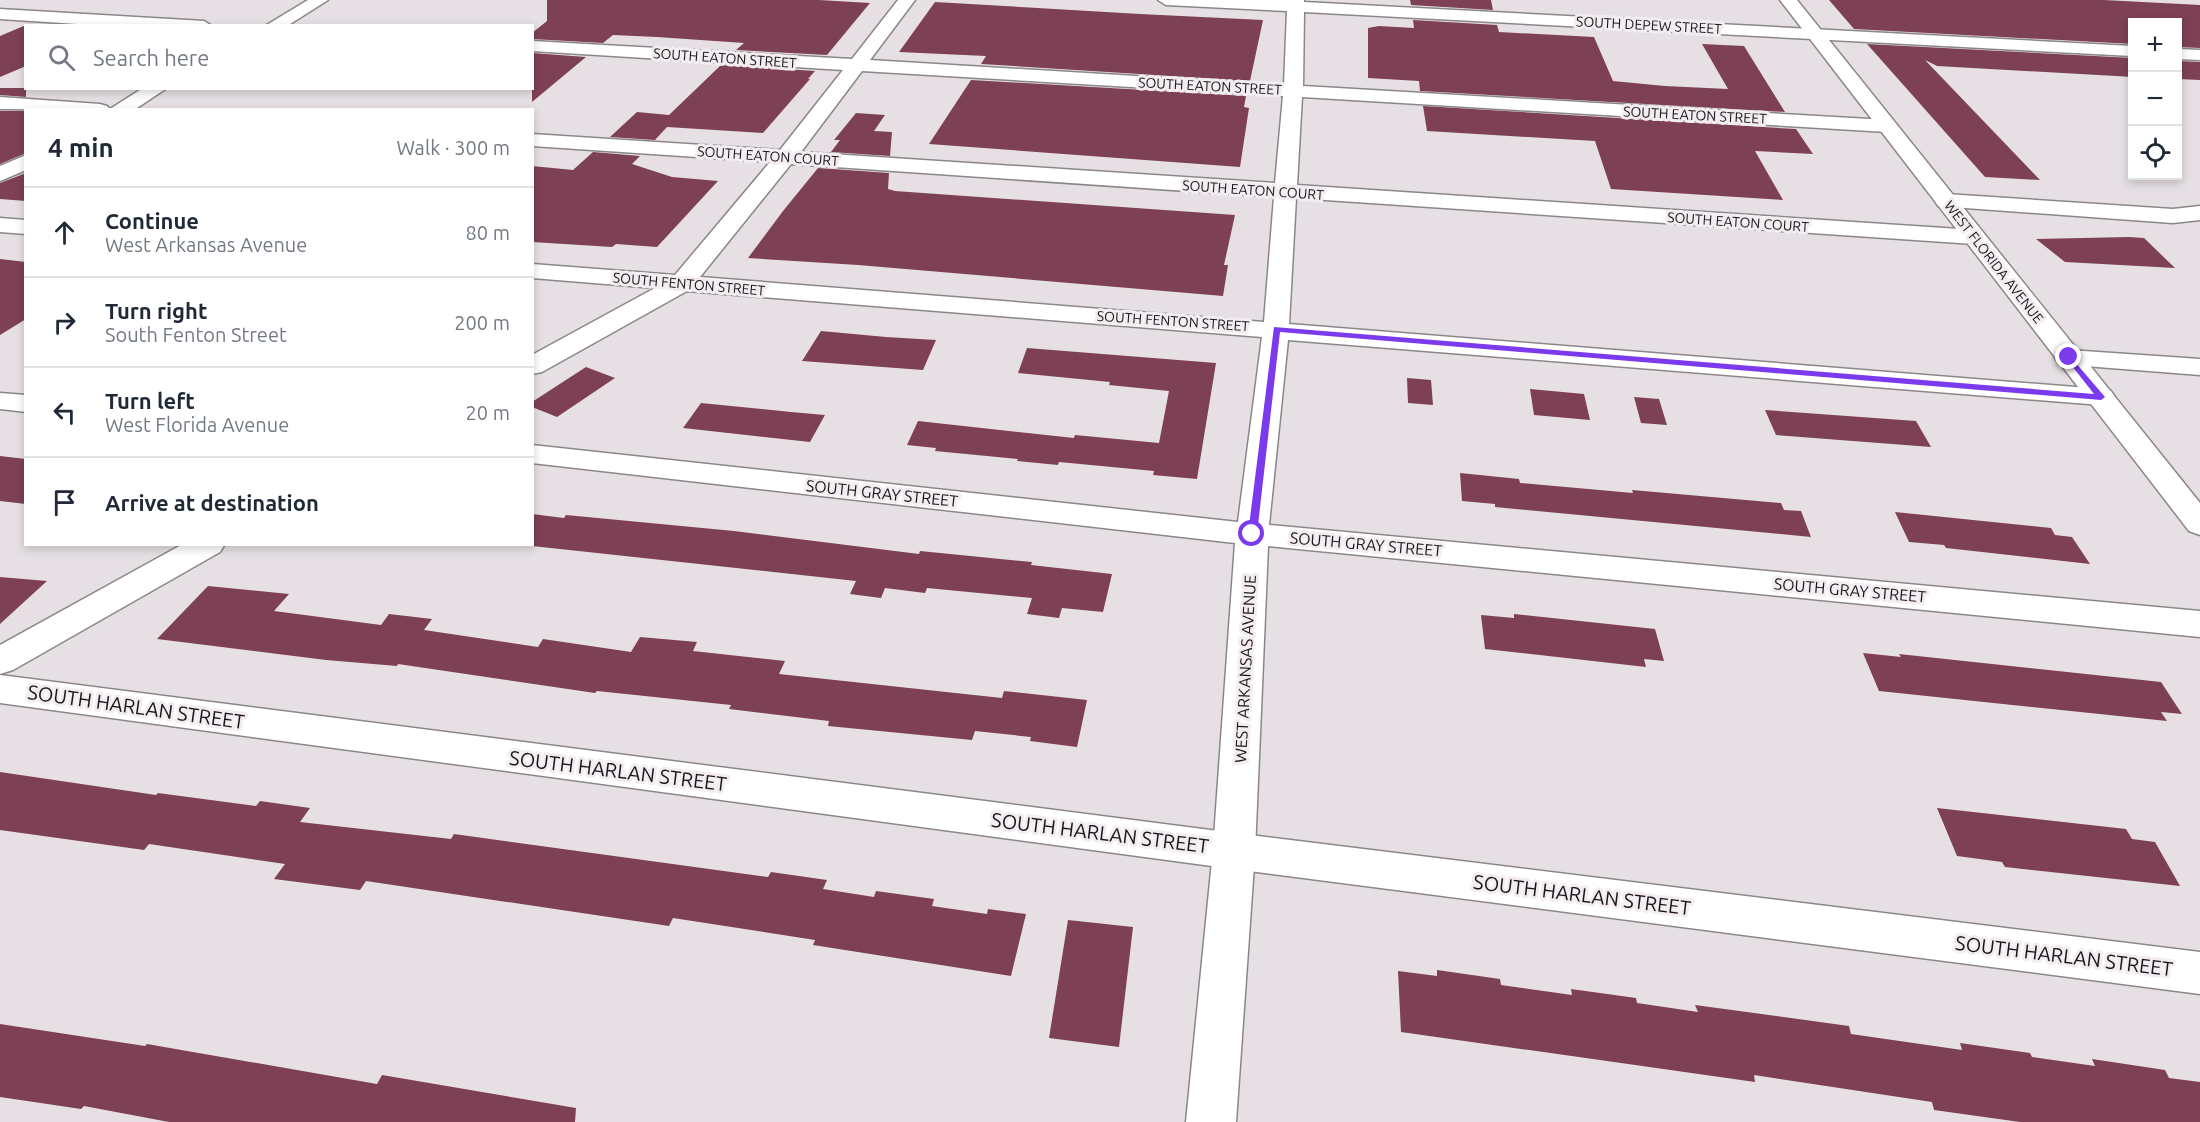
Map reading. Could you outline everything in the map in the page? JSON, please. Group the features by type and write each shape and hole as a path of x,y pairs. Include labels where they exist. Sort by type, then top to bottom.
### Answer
{"street":[{"path":"277,24 320,0"},
{"path":"534,365 681,284 785,158 907,0"},
{"name":"SOUTH DEPEW STREET","path":"1166,0 1296,3 2128,51"},
{"name":"WEST FLORIDA AVENUE","path":"1788,0 2200,524"},
{"name":"WEST ARKANSAS AVENUE","path":"1210,1122 1234,851 1252,534 1276,329 1293,90 1296,3"},
{"path":"0,14 170,24"},
{"name":"SOUTH EATON STREET","path":"534,46 1887,126"},
{"path":"2182,54 2200,55"},
{"path":"123,108 154,90"},
{"path":"0,103 71,108"},
{"name":"SOUTH EATON COURT","path":"534,140 1974,237"},
{"path":"0,175 24,162"},
{"path":"1946,201 2173,216 2200,213"},
{"path":"0,225 24,227"},
{"name":"SOUTH FENTON STREET","path":"534,271 2101,397"},
{"path":"2069,357 2200,367"},
{"path":"0,401 24,404"},
{"name":"SOUTH GRAY STREET","path":"534,454 1252,534 2200,624"},
{"path":"0,661 205,546"},
{"name":"SOUTH HARLAN STREET","path":"0,689 1234,851 2200,973"}],"building":[{"path":"547,0 819,0 870,3 827,55 736,50 744,43 657,37 613,35 603,43 534,39 534,31 547,21"},
{"path":"1410,0 1491,0 1493,10 1411,5"},
{"path":"1829,0 2104,0 2200,5 2200,48 2182,47 2182,18 2128,18 2128,44 1854,29"},
{"path":"935,2 1263,20 1250,81 981,64 986,56 899,52"},
{"path":"1413,20 1497,25 1499,32 1594,37 1613,81 1665,86 1728,89 1702,44 1744,46 1785,112 1420,91 1419,81 1368,78 1368,28 1379,26 1414,28"},
{"path":"24,26 24,67 0,77 0,36"},
{"path":"1867,44 2128,58 2128,77 1937,66 1925,60 2040,180 1985,177"},
{"path":"534,53 586,57 532,102"},
{"path":"2182,61 2200,62 2200,80 2182,79"},
{"path":"721,65 815,71 763,133 667,127 655,140 610,137 637,112 669,115"},
{"path":"971,80 1246,96 1244,107 1249,108 1240,167 929,144"},
{"path":"0,88 24,88 26,90 26,97 0,95"},
{"path":"1423,106 1796,129 1813,154 1755,151 1783,200 1611,189 1595,141 1427,131"},
{"path":"0,111 24,111 24,154 0,164"},
{"path":"856,113 885,115 874,131 892,132 890,156 831,152 840,140 834,140"},
{"path":"593,152 640,156 632,164 672,177 718,181 657,247 534,242 534,166 573,170"},
{"path":"818,168 889,173 888,189 895,191 1235,215 1224,265 1228,265 1223,296 748,258"},
{"path":"24,174 24,201 0,199 0,183"},
{"path":"2144,238 2175,268 2065,262 2036,239"},
{"path":"0,259 24,262 24,320 0,335"},
{"path":"821,331 936,340 923,370 802,361"},
{"path":"1027,348 1216,363 1197,479 1153,475 1154,471 1059,462 1058,465 1017,461 1018,459 935,451 936,448 907,445 918,421 1074,438 1075,435 1159,443 1169,391 1109,385 1110,382 1018,373"},
{"path":"586,367 615,378 557,417 534,408 534,401"},
{"path":"1407,378 1431,380 1433,405 1408,403"},
{"path":"1530,389 1584,394 1590,420 1534,415"},
{"path":"1634,397 1659,399 1667,425 1641,423"},
{"path":"701,403 825,415 810,442 683,428"},
{"path":"1765,410 1916,421 1931,447 1776,435"},
{"path":"0,456 24,459 24,504 0,501"},
{"path":"1460,473 1519,479 1520,483 1781,503 1784,510 1801,511 1811,537 1495,507 1495,504 1462,501"},
{"path":"1895,512 2051,528 2055,535 2072,537 2090,564 1909,542"},
{"path":"534,514 564,518 566,515 734,531 919,554 920,551 1032,562 1031,565 1112,574 1103,612 1062,608 1059,618 1027,614 1032,598 927,588 925,593 885,588 881,598 850,594 856,581 532,546 534,546"},
{"path":"0,577 47,581 0,624"},
{"path":"208,586 289,594 274,611 381,625 389,614 432,619 424,630 538,647 543,639 631,652 640,637 697,642 693,651 785,661 779,674 1002,698 1004,691 1087,700 1077,747 1030,741 1031,737 975,731 972,740 828,726 829,721 729,709 731,705 597,691 595,693 398,664 397,666 326,660 157,639"},
{"path":"1514,614 1655,629 1664,661 1644,659 1646,667 1485,649 1481,615 1514,618"},
{"path":"1863,653 1901,657 1899,654 2161,682 2182,714 2161,712 2167,721 1879,691"},
{"path":"0,772 156,795 158,793 256,806 260,801 310,808 300,822 451,839 454,834 768,877 771,872 827,880 823,889 874,897 876,891 934,899 932,906 987,914 988,909 1026,914 1011,976 813,945 815,940 673,918 669,926 366,881 360,890 274,879 285,864 149,844 144,850 0,830"},
{"path":"1937,808 2126,829 2132,839 2155,842 2180,886 2005,867 2002,862 1957,856"},
{"path":"1068,920 1133,927 1119,1047 1049,1038"},
{"path":"1437,970 1500,979 1501,985 1572,995 1571,989 1636,998 1637,1003 1698,1012 1695,1005 1849,1026 1851,1034 1962,1050 1960,1043 2030,1053 2032,1057 2095,1066 2092,1059 2165,1070 2169,1078 2200,1082 2200,1122 2020,1122 1934,1110 1932,1102 1754,1075 1755,1082 1401,1032 1398,971 1437,976"},
{"path":"0,1024 145,1046 147,1044 377,1084 382,1075 576,1108 575,1122 169,1122 84,1106 81,1109 0,1097"}],"route":[{"path":"1252,534 1276,329 2101,397 2069,357"}]}
